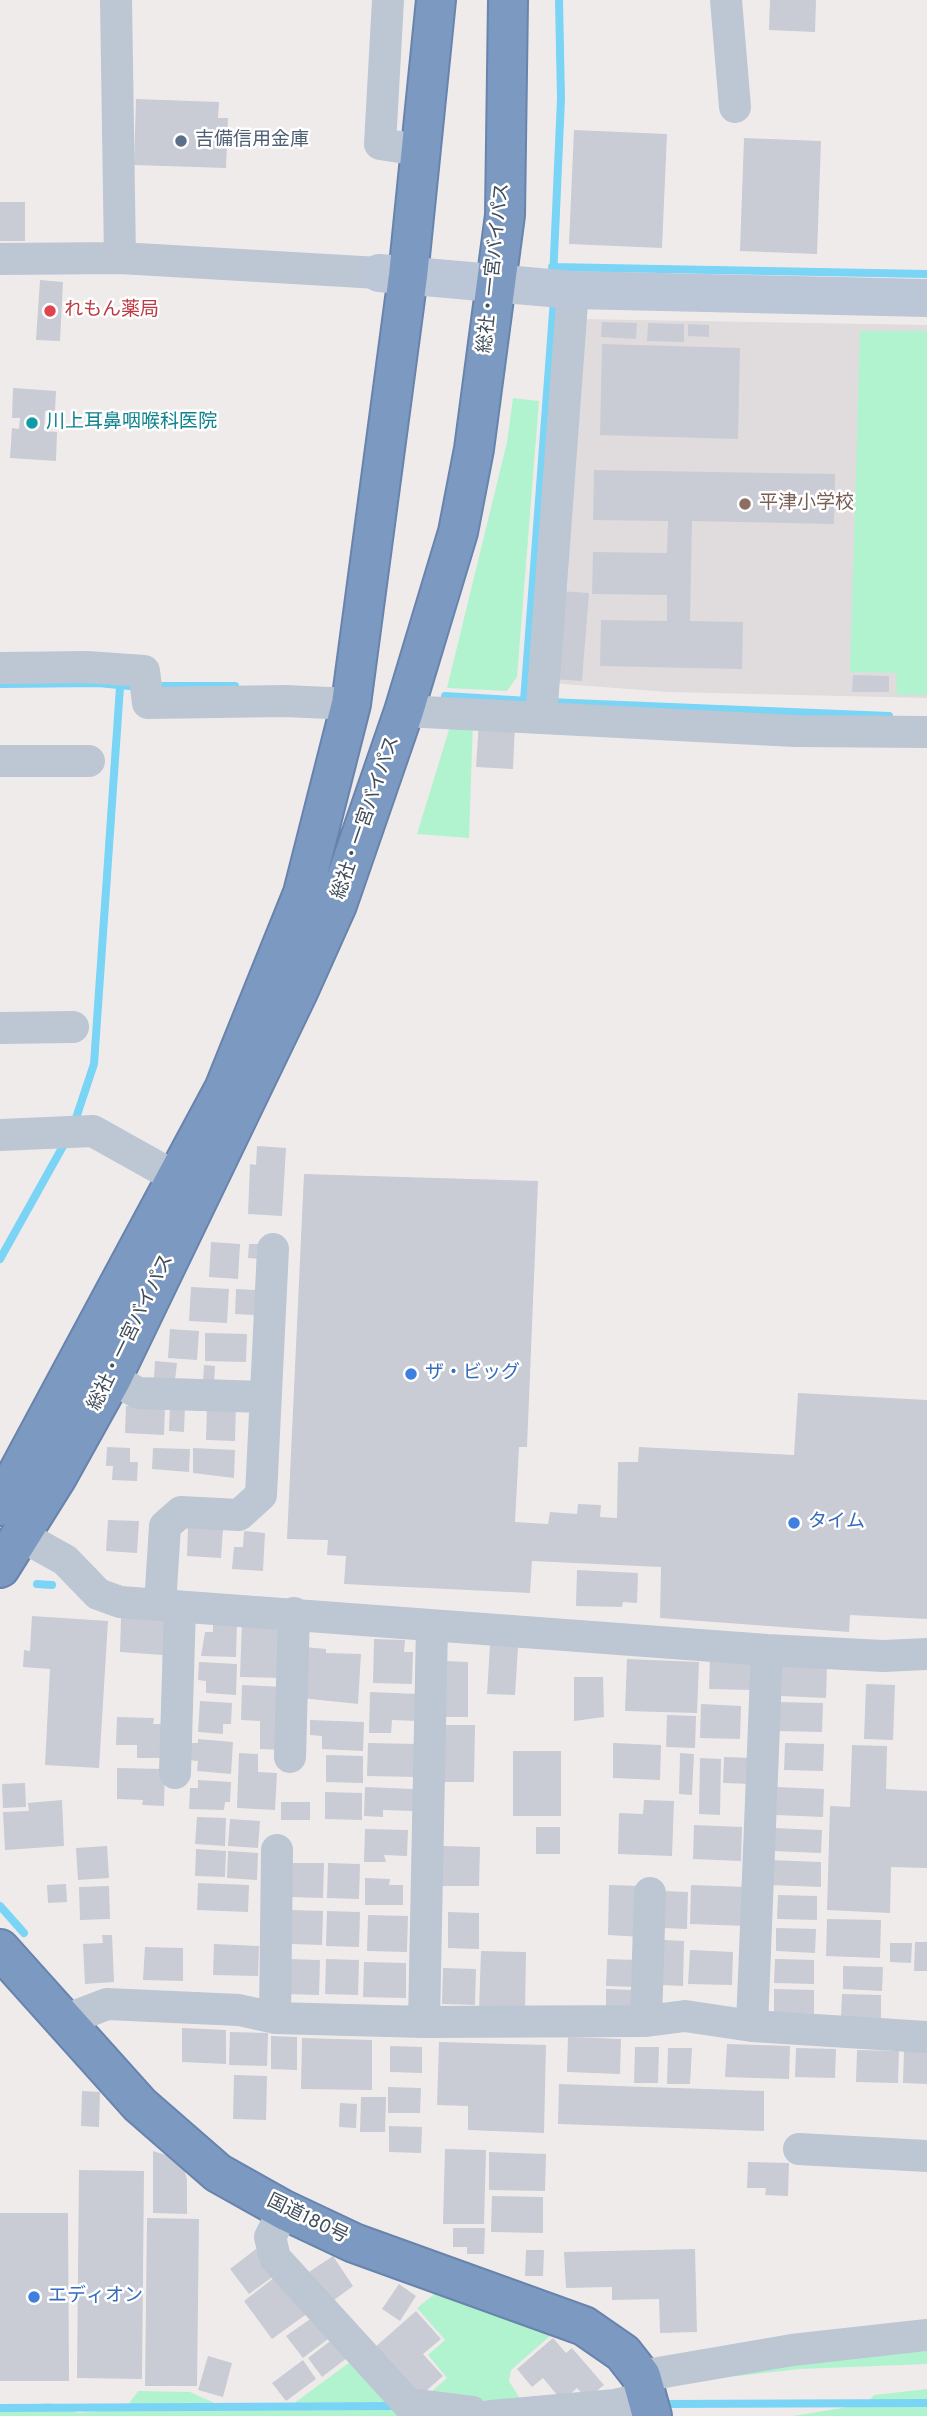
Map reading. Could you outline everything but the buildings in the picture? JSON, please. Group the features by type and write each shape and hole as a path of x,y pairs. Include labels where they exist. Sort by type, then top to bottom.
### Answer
{"highway":[{"name":"総社・一宮バイパス","path":"0,1568 10,1520 177,1178 224,1089 303,893 351,705 393,274 419,150 436,0"},
{"name":"総社・一宮バイパス","path":"10,1520 57,1477 111,1378 331,917 404,711 458,532 474,449 505,215 508,0"},
{"name":"国道180号","path":"0,1948 140,2105 218,2173 284,2210 354,2243 563,2316 584,2326 623,2353 648,2401"}],"street":[{"path":"116,0 120,258"},
{"path":"388,0 380,145 419,150"},
{"path":"726,0 735,107"},
{"path":"0,259 120,258 393,274 560,288 927,298"},
{"path":"541,706 560,288"},
{"path":"0,668 87,667 144,671 148,703 285,701 351,705"},
{"path":"404,711 541,706 795,731 927,732"},
{"path":"0,761 89,761"},
{"path":"0,1028 73,1027"},
{"path":"0,1135 93,1131 177,1178"},
{"path":"175,1773 165,1526 181,1512 239,1515 261,1494 273,1249"},
{"path":"111,1378 138,1393 264,1397"},
{"path":"10,1520 65,1560 98,1594 120,1602 767,1650 883,1656 927,1654"},
{"path":"290,1757 294,1613"},
{"path":"424,2022 432,1626"},
{"path":"752,2026 767,1650"},
{"path":"275,2018 277,1850"},
{"path":"646,2021 650,1893"},
{"path":"68,2024 81,2014 107,2004 239,2010 275,2018 424,2022 646,2021 685,2017 752,2026 927,2037"},
{"path":"799,2149 927,2156"},
{"path":"284,2210 270,2237 275,2258 408,2404 472,2412 476,2416"},
{"path":"491,2416 648,2401 792,2350 927,2335"}],"shaded area":[{"name":"平津小学校","path":"580,319 927,325 927,698 668,692 549,683"}],"green space":[{"path":"860,331 927,331 927,695 897,695 896,673 850,672"},
{"path":"513,398 539,401 517,677 507,691 447,688 507,442"},
{"path":"452,720 473,722 469,838 417,834"},
{"path":"437,2292 513,2318 550,2336 511,2370 509,2381 522,2402 472,2406 424,2398 447,2378 428,2355 445,2340 417,2308"},
{"path":"927,2348 927,2364 800,2369 738,2376 737,2372"},
{"path":"354,2359 451,2416 0,2416 0,2407 50,2403 79,2413 125,2409 138,2391 190,2392 219,2405 293,2404"},
{"path":"927,2389 927,2416 793,2416 866,2404 874,2395"}],"waterway":[{"path":"553,279 561,99 559,0"},
{"path":"552,267 927,274"},
{"path":"524,701 554,299"},
{"path":"0,684 98,683 140,687"},
{"path":"153,686 235,686"},
{"path":"74,1124 94,1064 120,687"},
{"path":"445,696 529,701"},
{"path":"549,702 889,716"},
{"path":"0,1259 67,1139"},
{"path":"37,1584 52,1585"},
{"path":"0,1906 24,1933"},
{"path":"660,2404 927,2403"},
{"path":"0,2408 399,2406"}],"place":[{"name":"吉備信用金庫","path":"181,141"},
{"name":"れもん薬局","path":"50,311"},
{"name":"川上耳鼻咽喉科医院","path":"32,423"},
{"name":"平津小学校","path":"745,504"},
{"name":"ザ・ビッグ","path":"411,1374"},
{"name":"タイム","path":"794,1523"},
{"name":"エディオン","path":"34,2297"}]}
